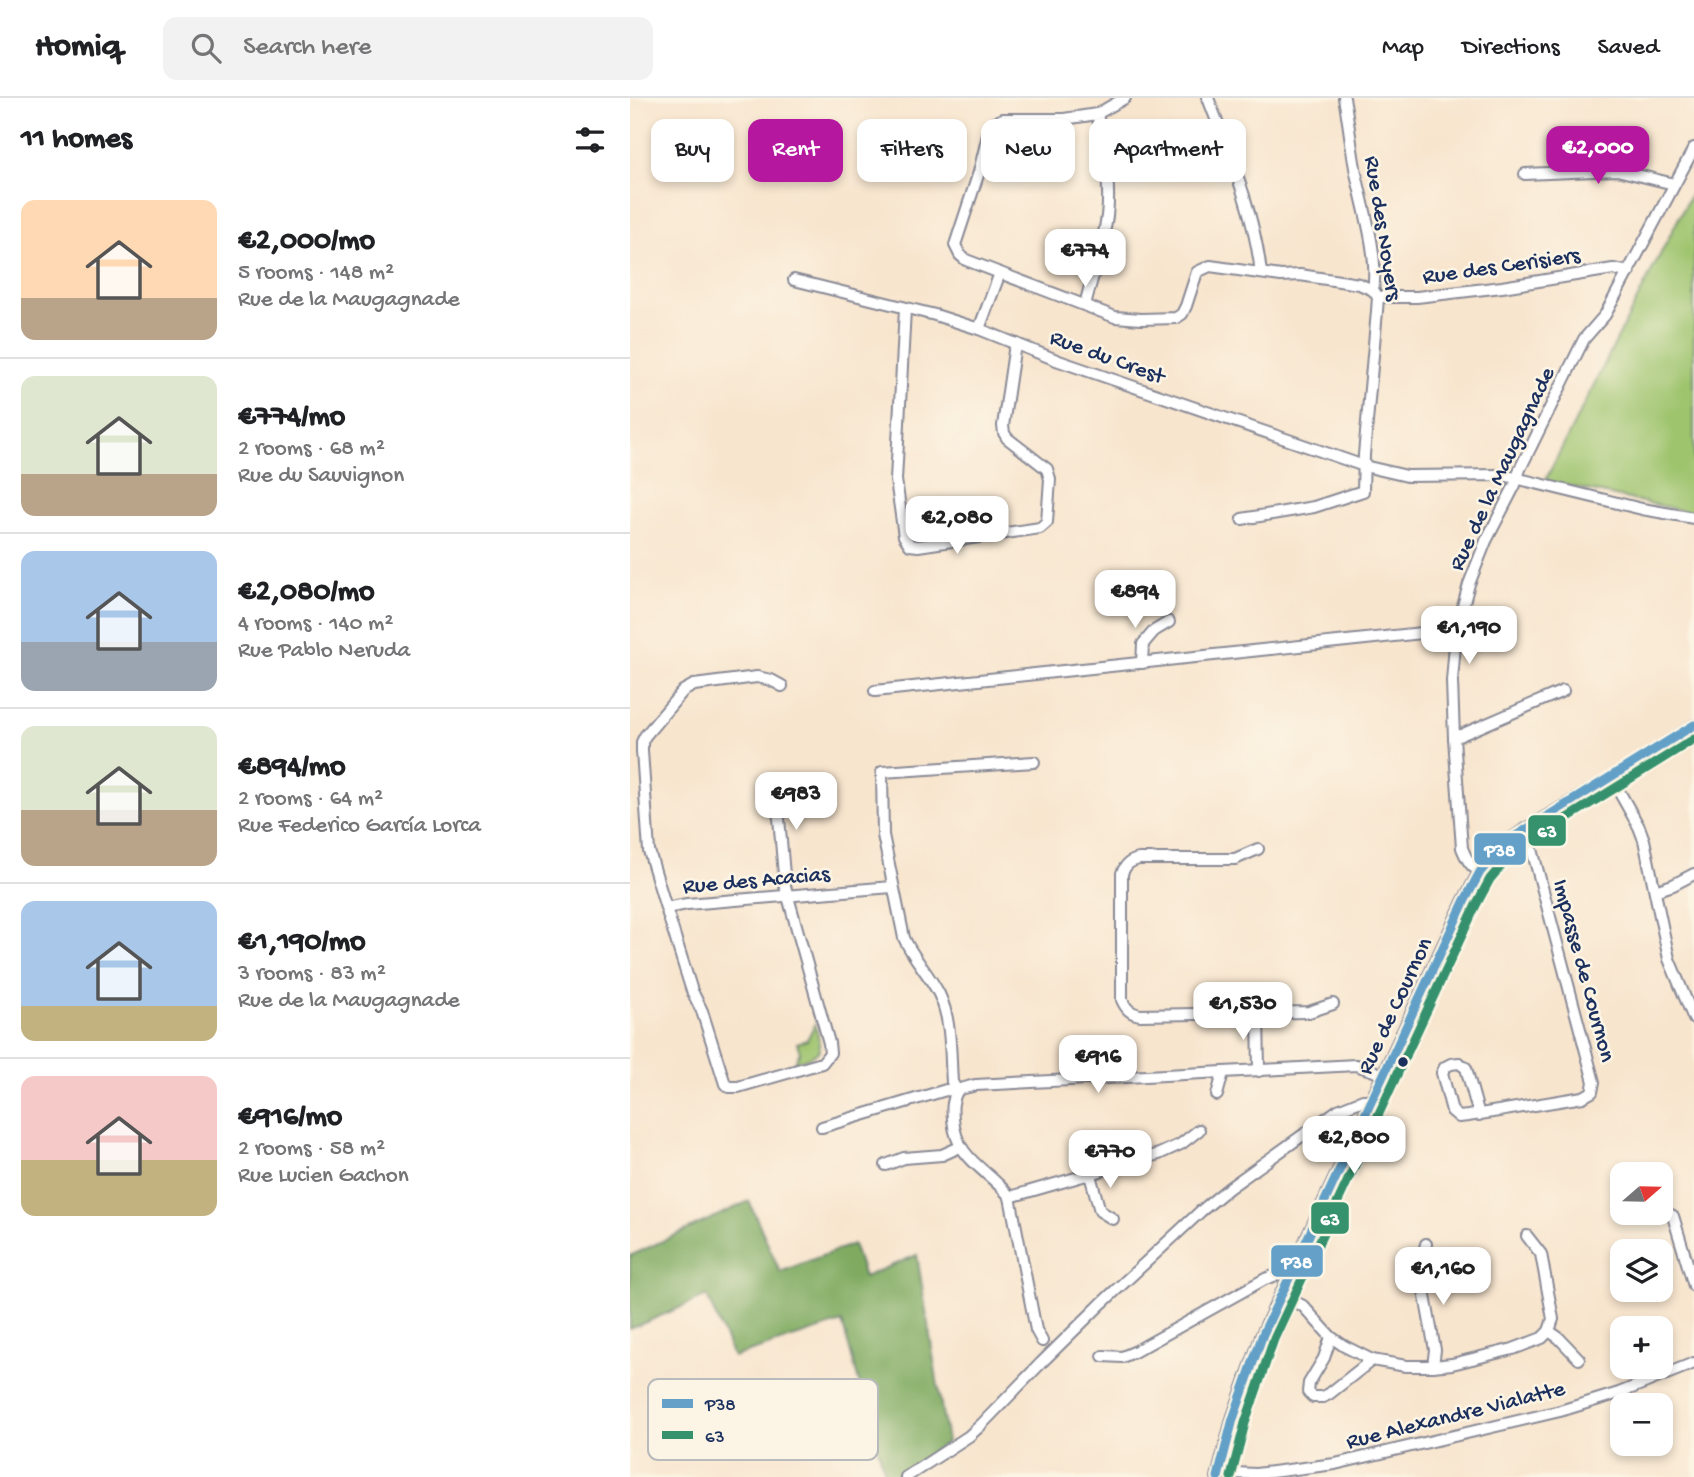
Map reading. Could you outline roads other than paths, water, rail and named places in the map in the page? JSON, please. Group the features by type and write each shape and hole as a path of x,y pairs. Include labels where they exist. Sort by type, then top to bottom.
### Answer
{"street":[{"path":"1097,114 1107,174 1108,198 1105,230 1085,305 966,260 960,255 955,245 993,124 1002,119 1064,119 1097,114 1125,98"},
{"path":"1208,98 1248,206 1261,273"},
{"name":"Rue des Noyers","path":"1242,519 1314,507 1363,491 1375,279 1344,98"},
{"name":"Rue de la Maugagnade","path":"1480,872 1466,858 1462,848 1454,738 1452,681 1456,632 1469,584 1486,541 1503,512 1520,469 1584,339 1605,315 1694,148"},
{"path":"1525,174 1617,170 1675,184"},
{"name":"Rue des Cerisiers","path":"1085,305 1115,317 1141,320 1176,318 1186,306 1195,275 1210,265 1359,284 1375,293 1417,297 1502,287 1613,269 1629,272"},
{"path":"979,329 1000,273"},
{"name":"Rue du Crest","path":"794,280 935,315 979,329 1059,361 1364,466 1407,476 1503,475 1643,509 1694,518"},
{"path":"905,309 896,480 904,537 910,545 1040,528 1047,522 1049,474 1007,439 1004,433 1017,344"},
{"path":"1142,663 1143,644 1154,631 1169,622"},
{"path":"875,691 1441,631 1456,632"},
{"name":"Rue des Acacias","path":"782,686 757,677 694,685 683,691 645,736 642,751 649,851 666,908 892,887"},
{"path":"1454,738 1563,691"},
{"name":"Rue de Cournon","path":"1218,1475 1245,1381 1263,1334 1480,872 1506,842 1694,725"},
{"path":"1034,762 882,772 883,835 904,938 939,993 945,1008 952,1082 957,1091 952,1105 956,1137 960,1147 1010,1197 1036,1330 1042,1341"},
{"path":"1611,777 1644,840 1669,959 1689,993 1694,1019"},
{"path":"666,908 725,1084 734,1088 822,1063 830,1054 788,895 779,817 774,800 764,792"},
{"name":"Impasse de Cournon","path":"1479,1115 1466,1068 1459,1063 1445,1067 1442,1073 1452,1111 1459,1117 1479,1115 1583,1097 1592,1092 1594,1082 1525,829"},
{"path":"1258,849 1235,859 1139,859 1131,860 1126,865 1122,873 1122,1000 1126,1009 1140,1016 1309,1012 1333,1004"},
{"path":"1655,891 1694,874"},
{"path":"1258,1012 1259,1071"},
{"path":"821,1127 946,1090 957,1091 976,1085 1356,1065 1383,1076"},
{"path":"1217,1096 1223,1073"},
{"path":"906,1477 970,1436 1102,1303 1229,1188 1338,1110 1363,1100 1371,1100"},
{"path":"1010,1197 1159,1154 1181,1144 1199,1130"},
{"path":"886,1165 904,1158 942,1154 960,1147"},
{"path":"1090,1175 1101,1211 1113,1219"},
{"path":"1673,1216 1694,1286"},
{"path":"1282,1295 1303,1306 1331,1337 1343,1346 1372,1360 1406,1366 1452,1364 1513,1349 1542,1338 1549,1331 1553,1319 1541,1254 1527,1236"},
{"path":"1426,1244 1420,1269 1434,1350 1433,1366"},
{"path":"1102,1356 1122,1357 1134,1352 1265,1279 1282,1273 1290,1276"},
{"path":"1549,1331 1579,1359"},
{"path":"1331,1337 1324,1358 1309,1383 1308,1392 1313,1397 1329,1394 1372,1360"},
{"name":"Rue Alexandre Vialatte","path":"1218,1475 1256,1474 1362,1458 1560,1411 1694,1363"}]}
